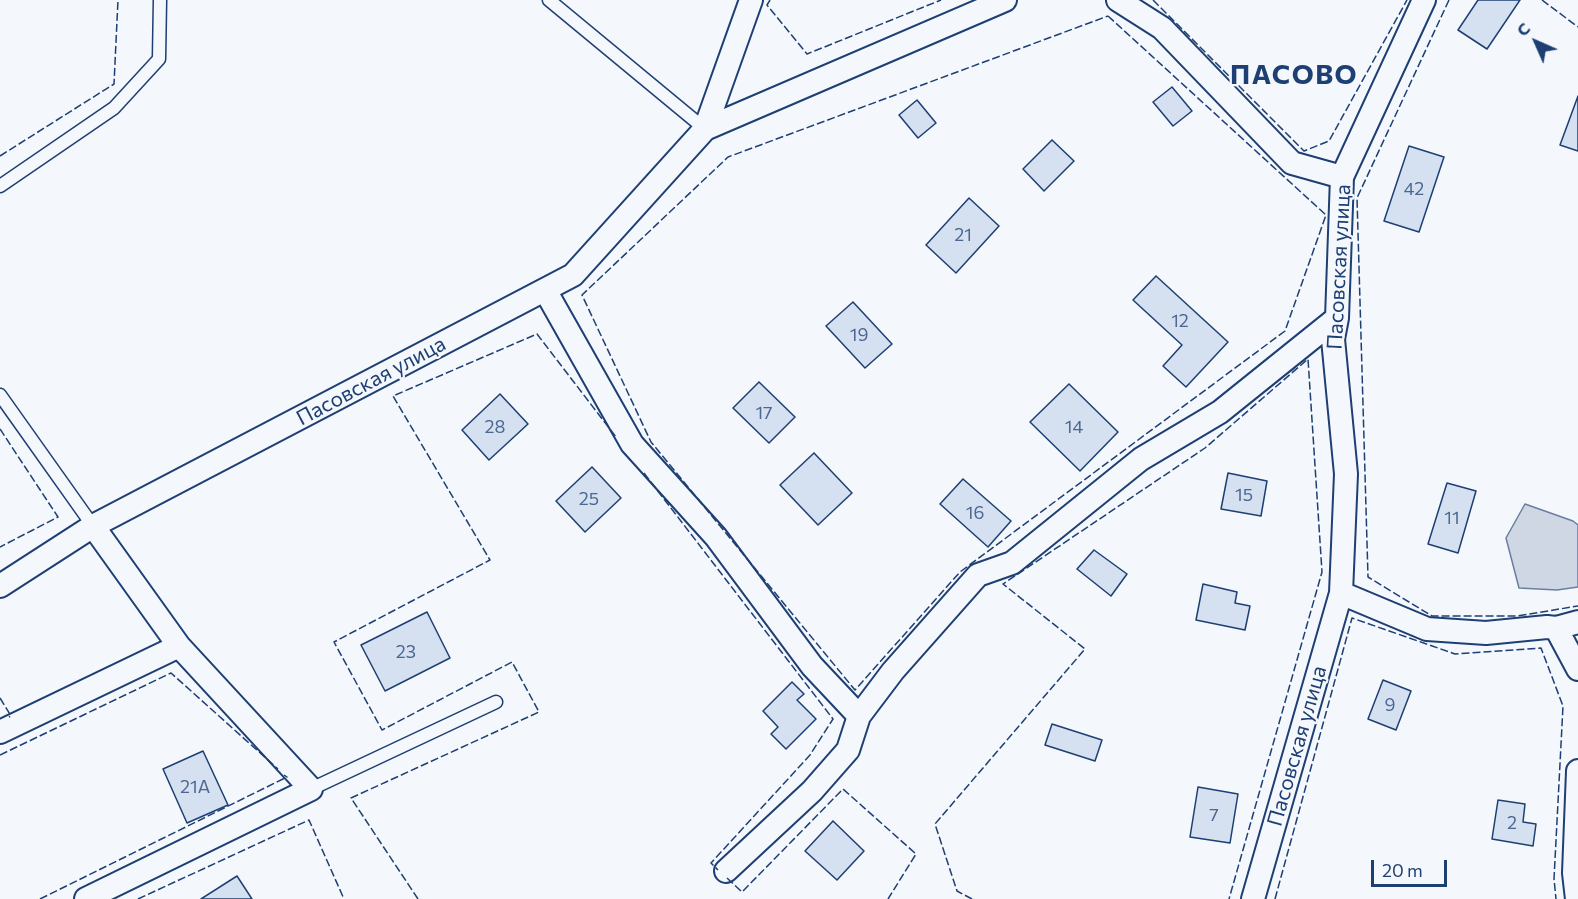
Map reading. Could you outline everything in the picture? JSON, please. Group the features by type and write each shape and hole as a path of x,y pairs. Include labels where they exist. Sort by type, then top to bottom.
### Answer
{"street":[{"path":"705,129 751,0"},
{"path":"705,129 1005,0"},
{"path":"1118,0 1162,28 1292,163 1342,177"},
{"name":"Пасовская улица","path":"1253,899 1341,593 1346,474 1333,339 1337,318 1342,177 1424,0"},
{"name":"Пасовская улица","path":"0,586 93,526 573,276 705,129"},
{"path":"545,290 632,444 716,537 812,666 859,716"},
{"path":"726,871 812,791 848,750 859,716 893,671 978,574 1012,563 1141,459 1220,412 1337,318"},
{"path":"86,899 311,789 179,646 93,526"},
{"path":"1341,593 1427,628 1486,633 1567,625 1578,669"},
{"path":"0,732 179,646"},
{"path":"1577,899 1574,873 1578,771"}],"lane":[{"path":"0,186 114,108 159,58 160,0"},
{"path":"549,0 705,129"},
{"path":"0,395 93,526"},
{"path":"311,789 496,702"}],"shaded area":[{"path":"1525,504 1573,521 1578,525 1578,587 1557,590 1519,588 1506,538"}],"building":[{"path":"1478,0 1520,0 1487,49 1458,30"},
{"path":"1172,87 1192,111 1173,126 1153,102"},
{"path":"1578,96 1578,151 1560,145"},
{"path":"917,100 936,123 918,138 899,115"},
{"path":"1052,140 1074,161 1044,191 1023,169"},
{"path":"1409,146 1444,157 1419,232 1384,221"},
{"path":"969,198 999,226 956,273 926,245"},
{"path":"1156,276 1228,342 1186,387 1163,366 1182,345 1133,300"},
{"path":"853,302 892,344 865,368 826,326"},
{"path":"759,382 795,417 769,443 733,408"},
{"path":"1069,384 1118,432 1080,471 1030,422"},
{"path":"500,394 528,424 489,460 462,430"},
{"path":"814,453 852,493 818,525 780,485"},
{"path":"592,467 621,498 585,532 556,501"},
{"path":"1228,473 1267,481 1261,516 1221,509"},
{"path":"963,479 1011,521 988,547 940,504"},
{"path":"1447,483 1476,491 1458,553 1428,544"},
{"path":"1094,550 1127,574 1111,596 1077,569"},
{"path":"1203,584 1237,592 1235,603 1250,606 1245,630 1196,620"},
{"path":"427,612 450,658 385,691 361,645"},
{"path":"1383,680 1411,691 1396,730 1368,719"},
{"path":"792,682 804,694 797,700 816,719 786,749 771,734 778,727 763,711"},
{"path":"1052,724 1102,740 1095,761 1045,745"},
{"path":"203,751 228,805 187,823 163,769"},
{"path":"1198,787 1238,794 1230,843 1190,837"},
{"path":"1498,800 1525,804 1523,822 1536,824 1533,846 1492,839"},
{"path":"833,821 864,851 837,880 805,851"},
{"path":"237,876 252,899 201,899"}],"fence":[{"path":"0,156 114,84 118,0"},
{"path":"770,0 767,5 807,54 941,0"},
{"path":"1153,0 1304,151 1329,141 1407,0"},
{"path":"1449,0 1357,198 1368,577 1432,616 1517,616 1578,606"},
{"path":"1542,0 1578,27"},
{"path":"1108,16 1326,215 1285,331 960,572 855,690 651,442 582,295 728,157 1108,16"},
{"path":"418,899 351,798 539,712 512,662 382,730 334,642 490,560 393,396 537,334 616,437"},
{"path":"972,899 957,891 935,824 1085,649 1003,584 1205,448 1308,359 1322,572 1229,899"},
{"path":"0,429 58,517 0,547"},
{"path":"644,473 833,719 810,755 711,863 718,870"},
{"path":"1275,899 1352,618 1455,654 1541,648 1563,706 1554,879 1556,899"},
{"path":"0,755 171,673 278,769"},
{"path":"0,698 11,716 9,717"},
{"path":"40,899 287,777 284,775"},
{"path":"727,878 742,892 843,789 916,854 888,899"},
{"path":"138,899 309,820 344,899"}],"district":[{"name":"ПАСОВО","path":"1294,75"}]}
